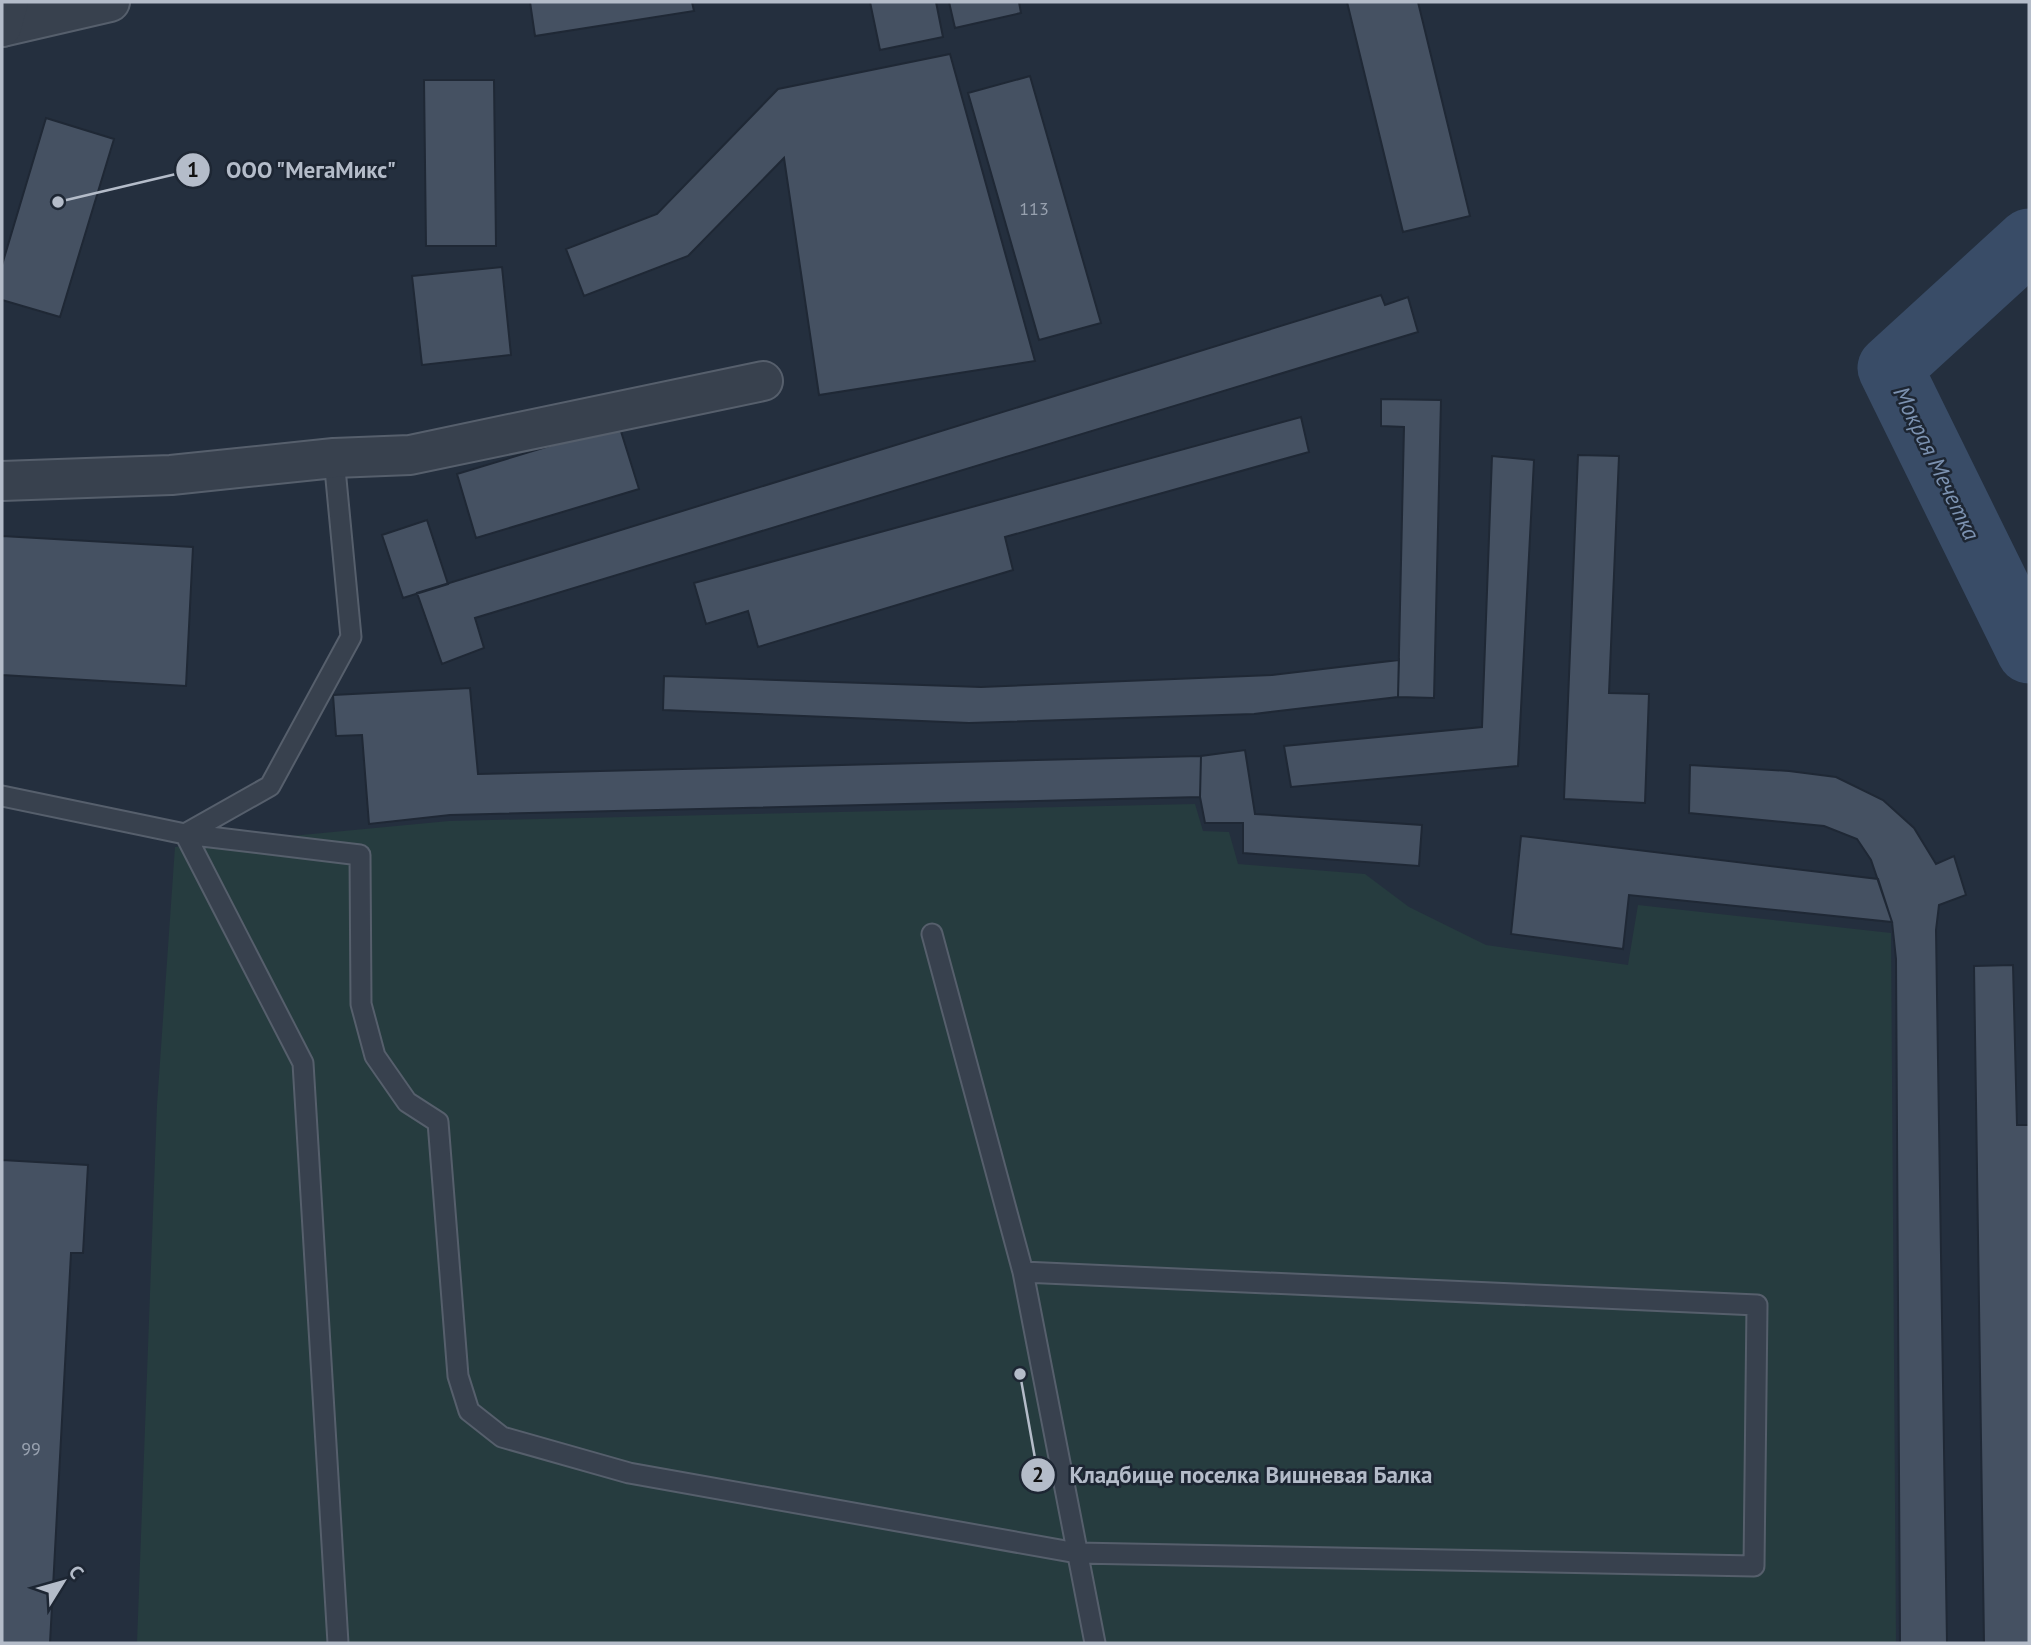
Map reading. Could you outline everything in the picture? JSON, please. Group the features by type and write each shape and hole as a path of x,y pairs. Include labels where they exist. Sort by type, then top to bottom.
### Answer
{"street":[{"path":"9,2 2,27 110,2"},
{"path":"2,481 171,475 334,458 410,456 763,382"}],"lane":[{"path":"185,834 270,786 351,637 334,458"},
{"path":"2,796 185,834 360,855 361,1004 375,1056 407,1102 438,1122 458,1376 470,1411 502,1437 629,1473 1077,1553 1754,1566 1757,1305 1023,1272"},
{"path":"185,834 303,1063 338,1643"},
{"path":"932,934 1023,1272 1095,1643"}],"green space":[{"path":"1195,804 1203,831 1229,832 1238,864 1365,874 1409,907 1486,945 1628,965 1638,905 1891,933 1896,1643 137,1643 157,1105 175,847 449,821"}],"building":[{"path":"530,2 692,2 694,11 535,36"},
{"path":"870,2 936,2 943,37 880,50"},
{"path":"949,2 1019,2 1021,13 955,28"},
{"path":"1347,2 1418,2 1470,216 1403,232"},
{"path":"950,54 1035,361 819,395 784,158 688,256 584,296 566,249 657,214 778,89"},
{"path":"1030,76 1101,323 1039,340 968,93"},
{"path":"424,80 494,80 496,246 426,246"},
{"path":"46,118 114,139 60,317 2,300 2,265"},
{"path":"502,267 511,355 422,365 412,276"},
{"path":"1381,295 1385,305 1408,297 1418,332 475,618 484,648 442,664 417,593"},
{"path":"1381,399 1441,400 1434,698 1398,697 1404,427 1381,426"},
{"path":"1301,417 1309,452 1005,537 1013,570 758,647 748,611 706,624 694,583"},
{"path":"619,425 639,489 476,538 457,474"},
{"path":"1578,455 1619,456 1609,693 1649,694 1645,803 1564,799"},
{"path":"1492,456 1534,460 1518,766 1291,787 1284,746 1482,727"},
{"path":"427,520 448,584 403,598 382,535"},
{"path":"2,536 193,547 186,686 2,675"},
{"path":"1399,660 1398,697 1254,714 969,723 663,710 664,676 981,687 1272,675"},
{"path":"470,688 478,774 1201,756 1200,797 450,815 369,824 362,735 336,736 333,695"},
{"path":"1245,750 1255,814 1422,825 1419,866 1243,853 1243,823 1205,823 1200,797 1201,756"},
{"path":"1690,765 1789,771 1836,777 1883,800 1914,828 1936,864 1954,856 1966,895 1939,905 1936,930 1947,1643 1900,1643 1896,959 1892,922 1871,860 1857,839 1824,826 1689,813"},
{"path":"1521,836 1878,879 1892,922 1629,895 1623,949 1511,934"},
{"path":"2013,965 2017,1125 2029,1125 2029,1643 1984,1643 1974,966"},
{"path":"2,1160 88,1165 83,1253 71,1253 50,1643 2,1643"}],"waterway":[{"name":"Мокрая Мечетка","path":"2029,241 1890,368 2029,651"}],"place":[{"name":"ООО \"МегаМикс\"","path":"58,202"},
{"name":"Кладбище поселка Вишневая Балка","path":"1020,1374"}]}
